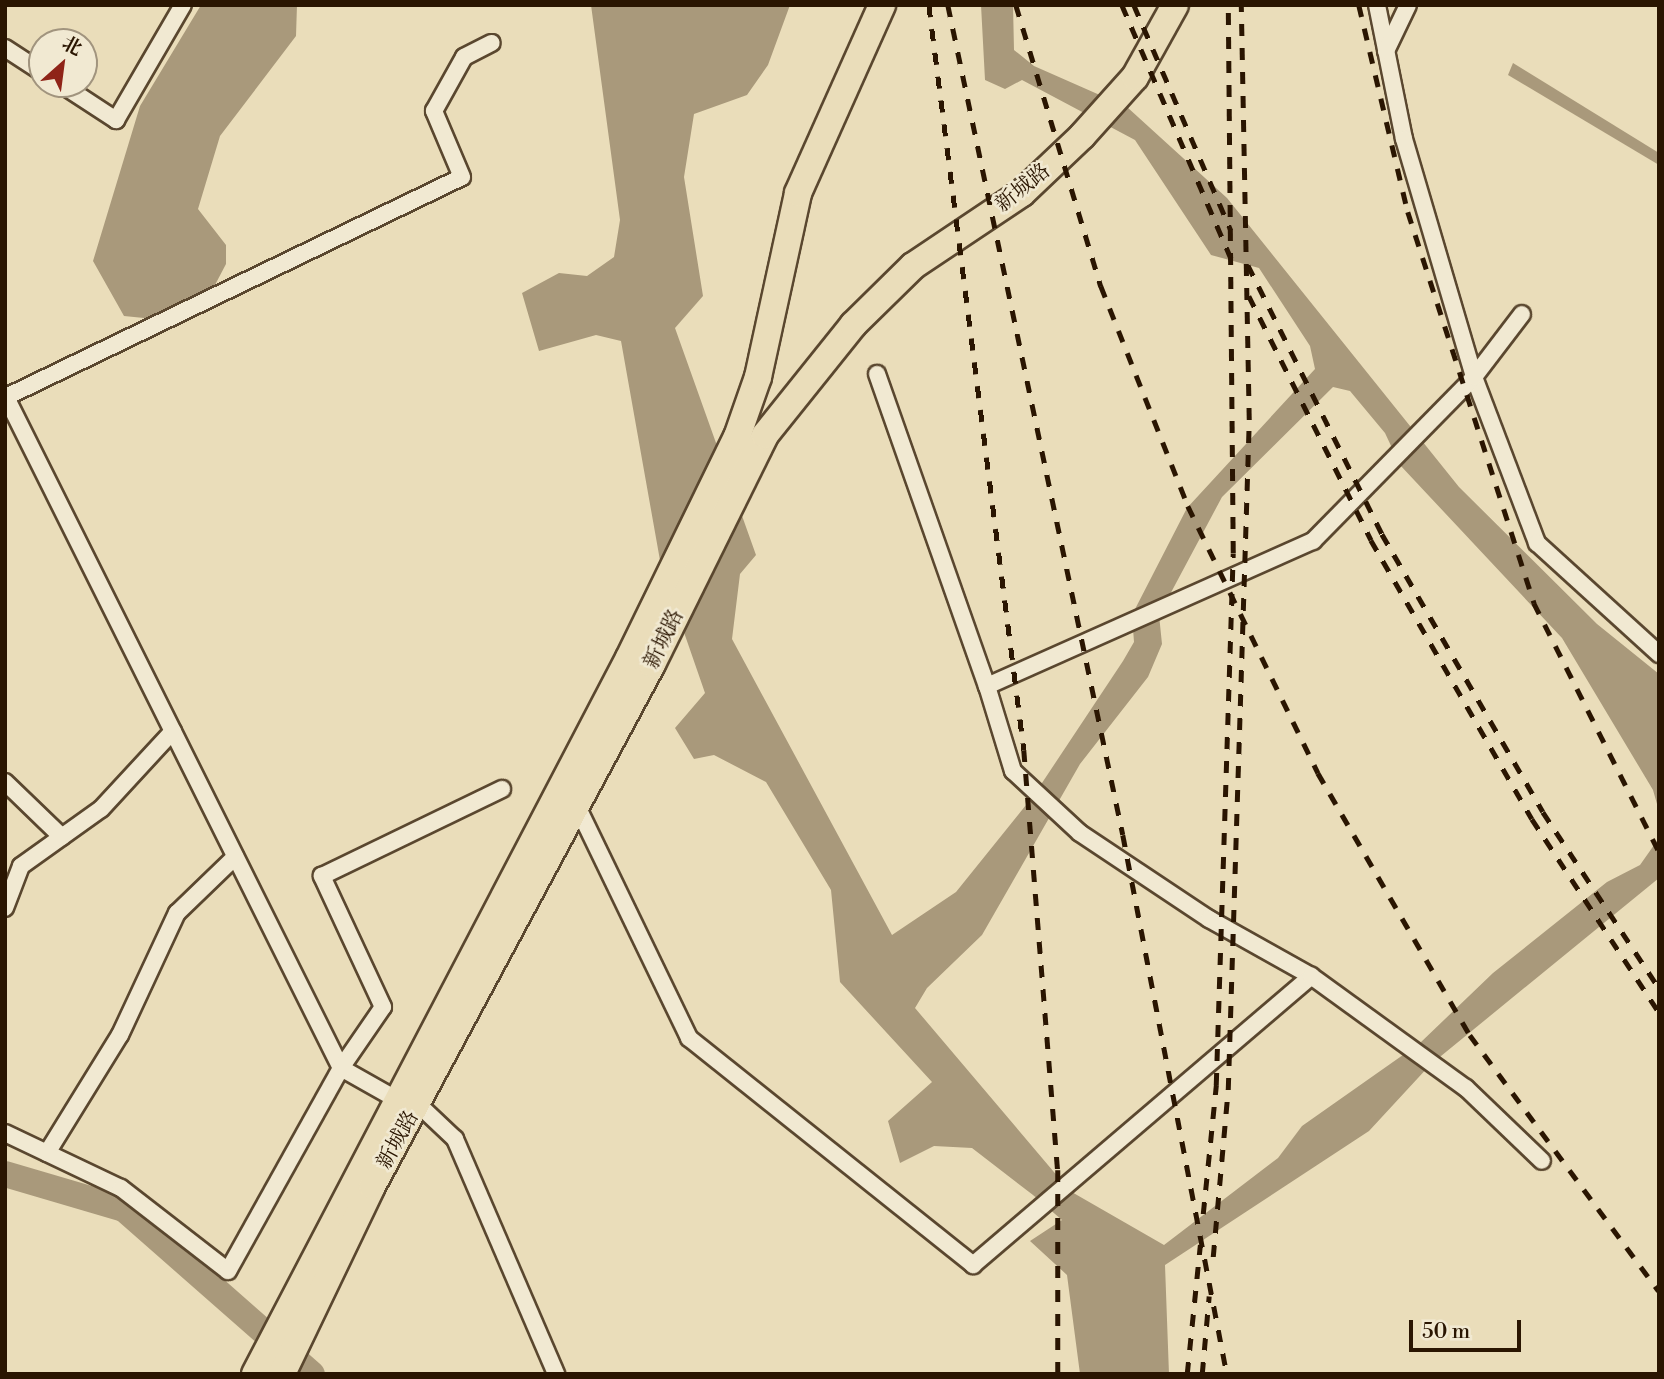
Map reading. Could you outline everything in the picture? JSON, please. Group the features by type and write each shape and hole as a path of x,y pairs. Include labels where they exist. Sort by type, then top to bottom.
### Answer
{"main road":[{"name":"新城路","path":"255,1374 306,1298 407,1101 724,462 758,377 798,193 882,5"},
{"name":"新城路","path":"407,1101 578,806 672,623 734,492 797,389 853,325 913,266 1022,193 1083,136 1135,77 1175,5"},
{"name":"新城路","path":"282,1374 306,1298"}],"street":[{"path":"82,98 116,120 183,5"},
{"path":"1377,5 1404,139 1474,377 1537,543 1659,654"},
{"path":"1386,51 1408,5"},
{"path":"492,43 464,57 434,111 462,177 6,396 341,1068 407,1101 455,1139 556,1374"},
{"path":"5,48 28,63"},
{"path":"987,686 1313,541 1474,377 1522,314"},
{"path":"877,374 987,686 1013,771 1080,832 1209,919 1311,976 1466,1088 1542,1161"},
{"path":"5,908 20,866 101,809 173,731"},
{"path":"5,782 62,836"},
{"path":"5,1133 121,1188 228,1271 341,1068 383,1007 322,876 502,789"},
{"path":"578,806 689,1038 973,1265 1311,976"},
{"path":"47,1153 120,1035 177,914 235,857"}],"shaded area":[{"path":"201,5 297,5 296,36 220,136 198,209 226,245 226,264 205,304 166,309 154,319 124,316 93,261 140,106"},
{"path":"591,5 790,5 768,65 747,95 694,114 684,177 703,296 675,328 756,555 740,574 732,639 892,935 956,892 1034,795 1134,642 1132,615 1187,508 1315,369 1310,346 1259,268 1211,255 1135,140 1022,80 1005,89 985,80 981,5 1013,5 1014,50 1034,66 1127,107 1227,198 1459,487 1597,624 1659,674 1659,811 1653,790 1562,638 1400,465 1385,433 1350,391 1333,387 1222,497 1159,615 1162,644 1148,677 1080,764 982,935 927,988 915,1008 1070,1191 1164,1245 1278,1158 1302,1126 1420,1043 1493,973 1607,882 1640,865 1659,838 1659,878 1430,1065 1369,1131 1165,1265 1169,1374 1080,1374 1067,1275 1030,1241 1062,1220 1033,1195 972,1148 934,1146 900,1163 888,1121 932,1082 840,982 831,890 766,782 714,755 694,759 675,728 705,693 661,566 621,341 596,335 539,351 522,293 559,273 587,276 614,257 620,220"},
{"path":"1513,63 1659,153 1659,165 1508,75"}],"waterway":[{"path":"5,1174 124,1209 312,1374"}],"railway":[{"path":"929,5 1024,750 1058,1170 1058,1374"},
{"path":"948,5 1123,835 1227,1374"},
{"path":"1016,5 1101,286 1188,506 1318,773 1470,1035 1659,1291"},
{"path":"1122,5 1232,261"},
{"path":"1134,5 1231,230"},
{"path":"1203,1214 1216,1085 1233,553 1228,5"},
{"path":"1213,1257 1228,1090 1249,420 1241,5"},
{"path":"1359,5 1408,212 1534,603 1659,852"},
{"path":"1248,265 1382,534 1543,812 1659,988"},
{"path":"1249,296 1371,540 1532,819 1659,1012"},
{"path":"1187,1374 1200,1245"},
{"path":"1202,1374 1209,1296"}]}
